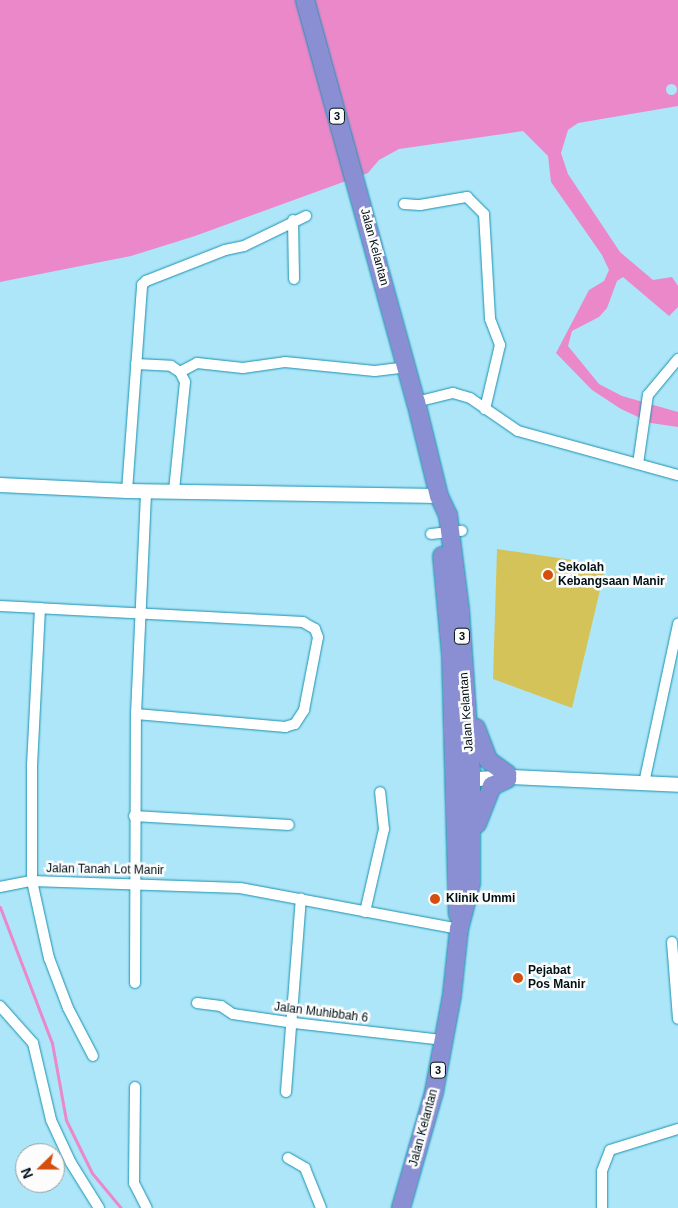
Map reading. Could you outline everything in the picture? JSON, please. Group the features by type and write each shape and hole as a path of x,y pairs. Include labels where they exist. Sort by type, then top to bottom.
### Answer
{"highway":[{"name":"Jalan Kelantan","path":"305,0 416,402 439,496 464,656 464,776 459,929 444,1040 426,1123 401,1208"},
{"name":"Jalan Kelantan","path":"445,532 451,654 473,839 471,883 459,929"},
{"path":"464,656 482,752 488,760 508,776 492,786 488,792 473,839"}],"street":[{"path":"404,204 420,205 467,197 484,214 490,319 500,346 485,409"},
{"path":"127,491 140,291 146,281 244,246 293,220 306,216"},
{"path":"293,220 294,279"},
{"path":"638,464 648,395 678,359"},
{"path":"180,372 196,363 244,368 285,362 374,371 406,367"},
{"path":"136,364 171,366 180,372 185,382 174,491"},
{"path":"416,402 453,393 485,409 518,431 678,475"},
{"path":"0,485 127,491 439,496"},
{"path":"135,983 134,816 136,714 146,491"},
{"path":"0,606 142,611 303,622 315,629 318,637 304,710 295,724 284,727 136,714"},
{"name":"Jalan Tanah Lot Manir","path":"40,608 32,764 32,881 135,882 240,888 459,929"},
{"path":"644,784 678,624"},
{"path":"464,776 508,776 678,785"},
{"path":"365,912 384,829 380,792"},
{"path":"134,816 289,826"},
{"path":"4,886 32,881 49,958 68,1008 93,1056"},
{"path":"286,1092 294,1023 301,899"},
{"path":"672,942 678,1019"},
{"name":"Jalan Muhibbah 6","path":"197,1003 221,1006 233,1014 444,1040"},
{"path":"0,1006 33,1043 51,1120 71,1163 99,1208"},
{"path":"135,1087 134,1183 147,1208"},
{"path":"602,1208 602,1171 610,1150 678,1129"},
{"path":"288,1158 305,1168 321,1208"}],"shaded area":[{"path":"0,0 678,0 678,106 578,123 568,130 561,153 568,174 620,252 653,280 672,277 678,286 678,307 669,316 623,277 617,281 607,308 599,317 572,331 568,346 599,384 622,396 678,412 678,427 651,423 621,409 592,390 556,353 589,290 604,281 609,270 602,255 551,182 548,156 523,131 399,149 379,160 368,173 195,236 131,256 0,282"},
{"path":"497,549 606,565 572,708 493,679"}],"pier":[{"path":"669,84 673,84 676,89 675,93 669,94 666,91 666,87"}],"waterway":[{"path":"0,907 52,1043 66,1120 92,1173 121,1208"}],"place":[{"name":"Sekolah Kebangsaan Manir","path":"548,575"},
{"name":"Klinik Ummi","path":"435,899"},
{"name":"Pejabat Pos Manir","path":"518,978"}]}
